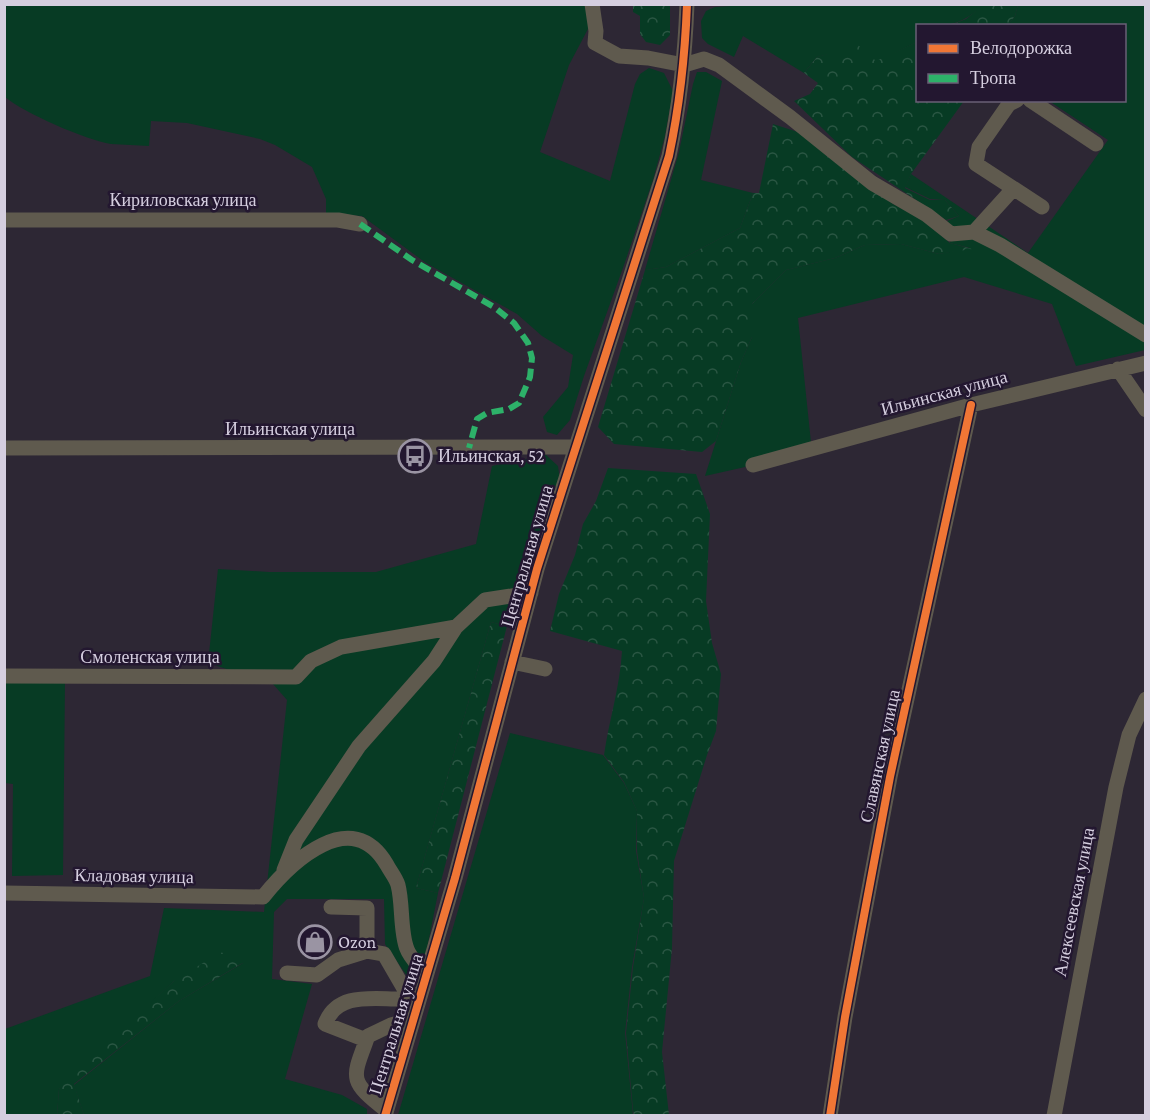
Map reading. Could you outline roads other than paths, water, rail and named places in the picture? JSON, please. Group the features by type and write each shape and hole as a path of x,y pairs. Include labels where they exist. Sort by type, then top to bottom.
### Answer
{"street":[{"path":"592,4 596,43 619,56 648,58 684,65 704,59 719,65 790,117 872,183 927,215 951,234 974,232 1000,245 1146,335"},
{"name":"Центральная улица","path":"386,1113 455,878 531,593 575,447 669,156 679,110 687,4"},
{"path":"1013,102 1009,104 979,147 976,164 1042,207"},
{"path":"1033,102 1096,144"},
{"path":"974,232 1013,189"},
{"name":"Кириловская улица","path":"4,220 328,220 360,224"},
{"name":"Ильинская улица","path":"753,465 971,405 1146,363"},
{"path":"1118,369 1146,410"},
{"name":"Славянская улица","path":"830,1116 845,1017 890,777 971,405"},
{"name":"Ильинская улица","path":"4,448 575,447"},
{"path":"283,873 296,840 359,746 434,661 456,627 485,600 531,593"},
{"name":"Смоленская улица","path":"4,676 296,677 311,661 341,647 456,627"},
{"path":"512,662 545,669"},
{"name":"Алексеевская улица","path":"1054,1116 1116,787 1129,735 1146,699"},
{"path":"283,873 312,850 330,842 350,838 367,842 381,854 398,884 407,950 426,975 400,999 351,999 329,1013 325,1024 366,1040"},
{"name":"Кладовая улица","path":"4,893 262,897 283,873"},
{"path":"331,908 367,908 367,951"},
{"path":"287,973 317,975 338,960 367,951 384,954 406,992 413,1019 391,1025 368,1036 358,1061 355,1079 364,1092 386,1113"}],"place":[{"name":"Ильинская, 52","path":"415,456"},
{"name":"Ozon","path":"315,942"}]}
